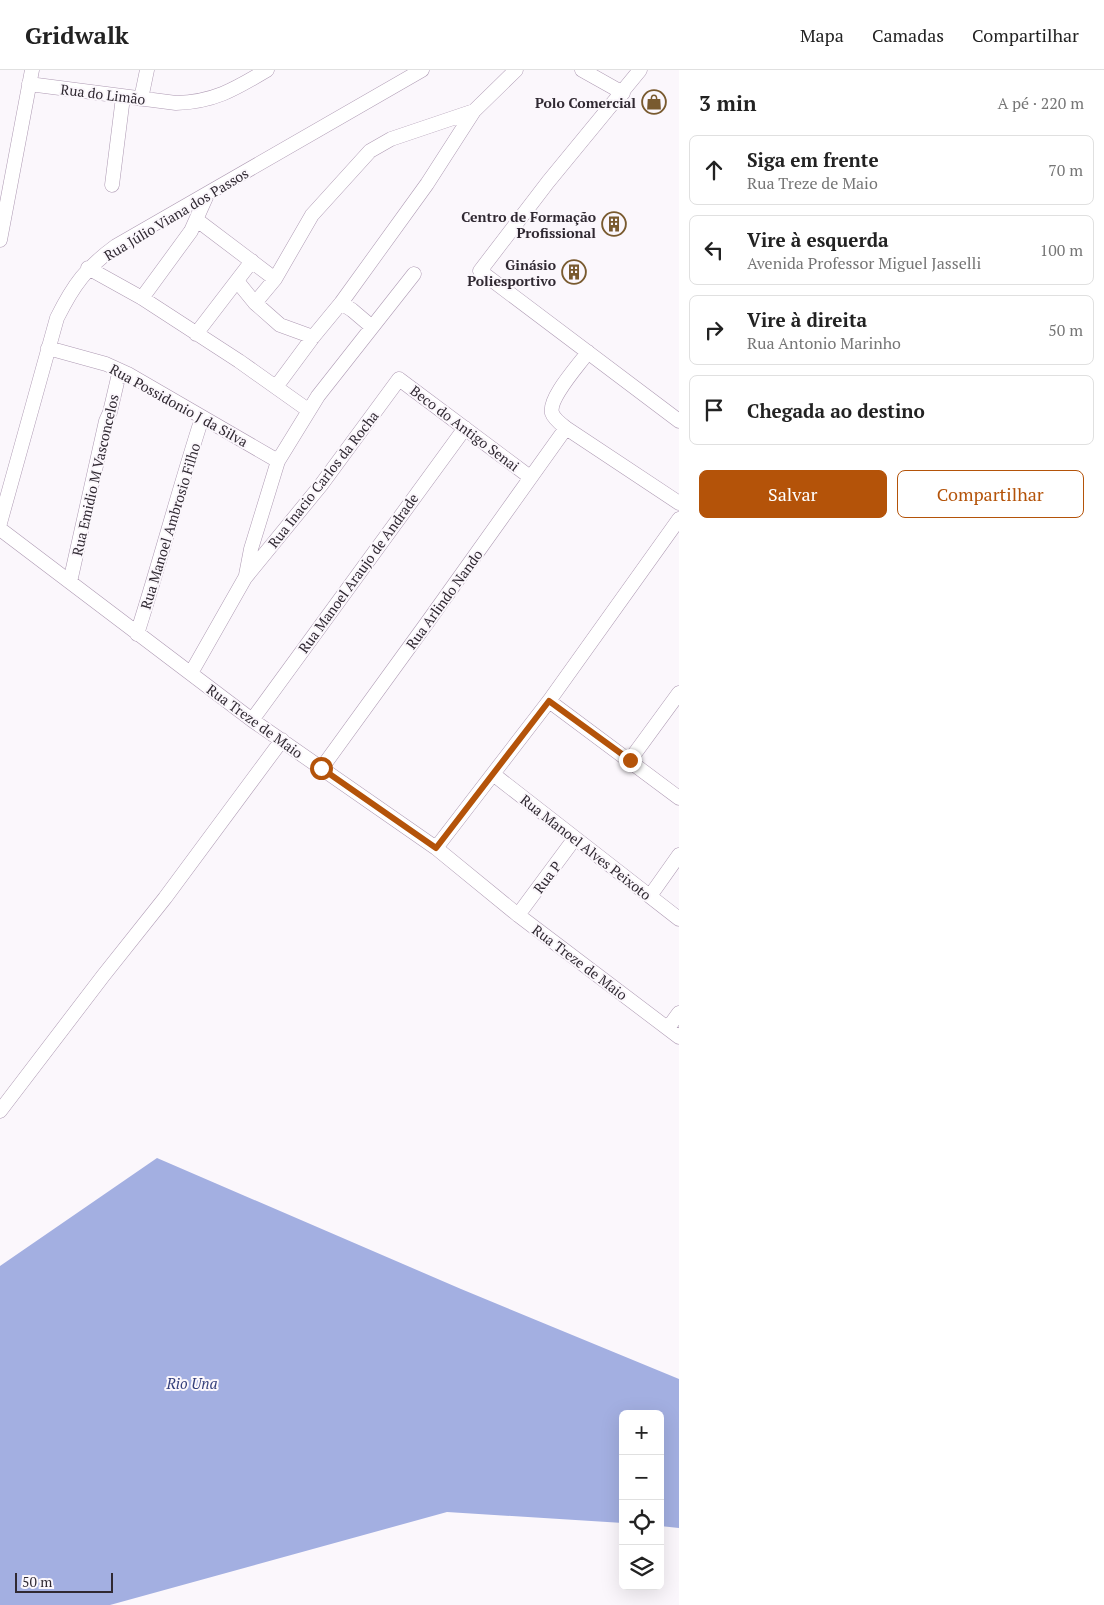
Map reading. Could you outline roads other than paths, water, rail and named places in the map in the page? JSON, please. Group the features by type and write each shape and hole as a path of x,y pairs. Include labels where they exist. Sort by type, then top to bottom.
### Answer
{"street":[{"path":"0,240 32,70"},
{"path":"142,99 147,70"},
{"name":"Rua do Limão","path":"29,84 176,104 195,103 216,97 267,70"},
{"name":"Rua Júlio Viana dos Passos","path":"0,523 48,348 61,310 88,268 116,246 422,70"},
{"path":"276,387 341,303 427,184 474,111 516,70"},
{"path":"582,70 622,93"},
{"path":"640,70 548,182 480,271 679,421"},
{"path":"112,185 123,97"},
{"path":"255,303 275,279 312,215 370,151 391,139 474,111"},
{"path":"142,298 181,247 197,220 207,195"},
{"path":"197,220 275,279"},
{"path":"196,334 252,261"},
{"path":"88,268 142,298 308,410"},
{"name":"Rua Inacio Carlos da Rocha","path":"245,578 251,549 278,461 322,389 414,274"},
{"path":"237,280 255,303 280,325 313,337"},
{"path":"341,303 372,328"},
{"name":"Rua Possidonio J da Silva","path":"48,348 106,364 128,374 278,461"},
{"path":"588,352 554,398 552,407 555,418 566,428 679,503"},
{"name":"Rua Emidio M Vasconcelos","path":"70,582 106,421 118,378 128,374"},
{"name":"Rua Inacio Carlos da Rocha","path":"191,673 245,578 320,485 399,379"},
{"name":"Beco do Antigo Senai","path":"399,379 530,477"},
{"name":"Rua Manoel Ambrosio Filho","path":"137,634 202,418"},
{"name":"Rua Manoel Araujo de Andrade","path":"252,720 465,428"},
{"name":"Rua Arlindo Nando","path":"321,768 566,428"},
{"path":"436,848 549,701 677,527"},
{"name":"Rua Treze de Maio","path":"0,529 252,720 436,848 518,915 674,1033"},
{"path":"630,760 679,693"},
{"path":"549,701 679,798"},
{"path":"0,1111 165,898 282,740"},
{"name":"Rua Manoel Alves Peixoto","path":"493,774 679,919"},
{"name":"Rua P","path":"518,915 575,838"},
{"path":"650,896 679,855"},
{"path":"674,1033 679,1013"}],"water":[{"name":"Rio Una","path":"157,1158 461,1289 679,1379 679,1528 664,1526 664,1410 619,1410 619,1523 447,1512 110,1605 0,1605 0,1266"}],"place":[{"name":"Polo Comercial","path":"654,102"},
{"name":"Centro de Formação Profissional","path":"614,224"},
{"name":"Ginásio Poliesportivo","path":"574,272"}]}
